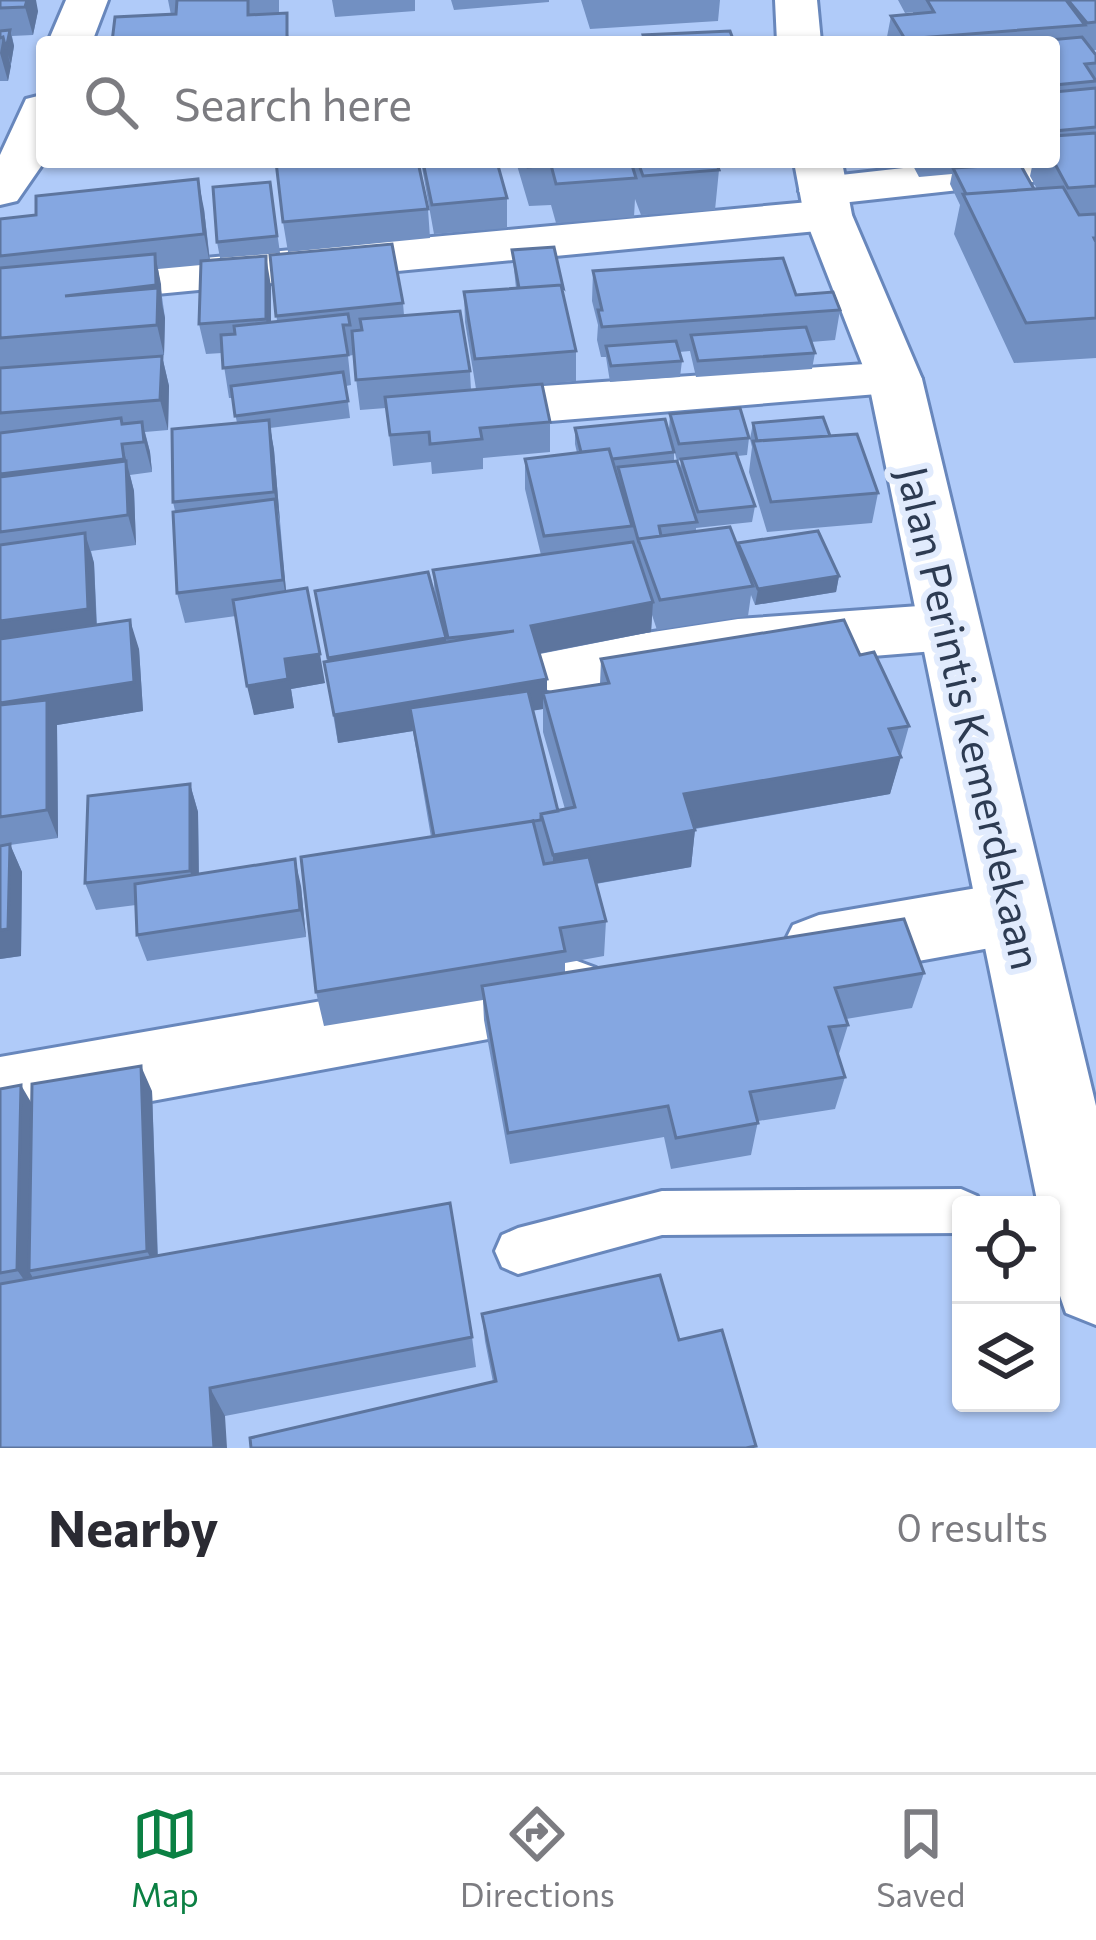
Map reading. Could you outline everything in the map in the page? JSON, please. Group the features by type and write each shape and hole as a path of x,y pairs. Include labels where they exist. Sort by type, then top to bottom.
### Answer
{"street":[{"path":"72,36 87,0"},
{"path":"796,0 799,36"},
{"path":"16,168 36,123"},
{"path":"1060,164 1096,160"},
{"path":"0,293 1021,168"},
{"name":"Jalan Perintis Kemerdekaan","path":"823,189 895,379 1080,1228"},
{"path":"514,406 895,379"},
{"path":"561,670 738,643 946,628"},
{"path":"753,959 1012,913"},
{"path":"0,1093 635,980"}],"lane":[{"path":"518,1251 662,1213 952,1211"}],"building":[{"path":"0,0 27,0 25,7 0,8"},
{"path":"177,0 248,0 248,15 287,13 287,36 113,36 115,17 176,14"},
{"path":"927,0 1066,0 1085,25 903,36 891,16 934,12"},
{"path":"1068,0 1096,0 1096,22 1087,23"},
{"path":"10,30 6,49 0,31"},
{"path":"730,31 732,36 643,36"},
{"path":"1082,37 1096,55 1096,63 1085,64 1096,81 1060,84 1060,39"},
{"path":"1096,88 1096,127 1060,130 1060,91"},
{"path":"1096,133 1096,186 1068,188 1057,168 1060,136"},
{"path":"277,168 419,168 428,209 283,222"},
{"path":"424,168 499,168 507,198 432,205"},
{"path":"552,168 633,168 636,178 556,184"},
{"path":"640,168 719,170 643,176"},
{"path":"953,168 1022,168 1034,189 966,194"},
{"path":"198,179 204,234 0,256 0,219 36,215 36,196"},
{"path":"270,182 277,236 217,242 213,187"},
{"path":"1063,187 1079,215 1096,214 1096,318 1026,323 963,194"},
{"path":"392,244 403,303 276,316 270,255"},
{"path":"554,247 563,287 519,288 512,250"},
{"path":"155,254 156,285 65,296 158,288 157,325 0,338 0,268"},
{"path":"266,256 266,319 199,324 201,261"},
{"path":"783,258 796,295 833,292 840,310 602,327 593,271"},
{"path":"561,285 576,351 475,359 464,292"},
{"path":"460,311 470,371 356,380 352,331 362,330 360,319"},
{"path":"348,314 350,325 343,325 348,355 223,368 221,335 235,334 234,326"},
{"path":"806,327 815,353 698,361 691,335"},
{"path":"676,341 682,361 611,366 606,346"},
{"path":"162,356 160,400 0,413 0,368"},
{"path":"343,372 348,401 235,416 231,386"},
{"path":"542,384 550,422 480,428 482,439 430,444 429,432 390,435 385,397"},
{"path":"740,408 749,438 679,444 670,414"},
{"path":"823,417 830,436 757,441 753,423"},
{"path":"121,418 122,424 142,422 144,442 122,444 124,459 0,474 0,433"},
{"path":"665,419 674,452 612,459 609,449 581,452 575,428"},
{"path":"269,420 274,492 173,502 172,429"},
{"path":"857,434 878,493 771,502 753,441"},
{"path":"609,449 632,526 544,536 525,459"},
{"path":"736,453 755,506 698,512 681,459"},
{"path":"126,461 128,515 0,532 0,477"},
{"path":"677,461 697,522 659,526 661,536 638,539 639,543 618,467"},
{"path":"275,499 283,580 177,593 173,512"},
{"path":"730,527 753,586 660,600 638,539"},
{"path":"818,531 839,576 758,589 738,543"},
{"path":"85,533 88,609 0,621 0,545"},
{"path":"633,542 653,602 531,626 547,679 334,715 324,662 514,631 448,638 433,570"},
{"path":"428,572 446,638 328,658 315,591"},
{"path":"307,588 320,654 285,659 288,679 247,686 233,600"},
{"path":"130,620 134,682 0,703 0,639"},
{"path":"844,620 860,655 874,652 909,726 889,729 901,757 684,794 695,830 553,855 541,814 575,807 543,693 609,683 601,659"},
{"path":"528,691 558,811 541,814 541,820 434,836 410,708"},
{"path":"47,700 47,810 0,817 0,705"},
{"path":"190,784 190,871 85,883 88,796"},
{"path":"533,821 544,864 589,857 606,921 560,928 565,951 316,992 301,857"},
{"path":"10,844 8,929 0,930 0,846"},
{"path":"295,859 300,910 137,935 135,884"},
{"path":"904,919 924,973 835,988 848,1025 829,1027 845,1077 750,1092 758,1123 676,1138 668,1106 508,1133 482,986"},
{"path":"141,1066 147,1251 29,1271 32,1084"},
{"path":"21,1085 17,1270 0,1273 0,1089"},
{"path":"450,1203 472,1337 210,1388 214,1448 0,1448 0,1284"},
{"path":"660,1275 679,1340 722,1330 756,1446 251,1448 250,1438 496,1381 482,1314"}]}
